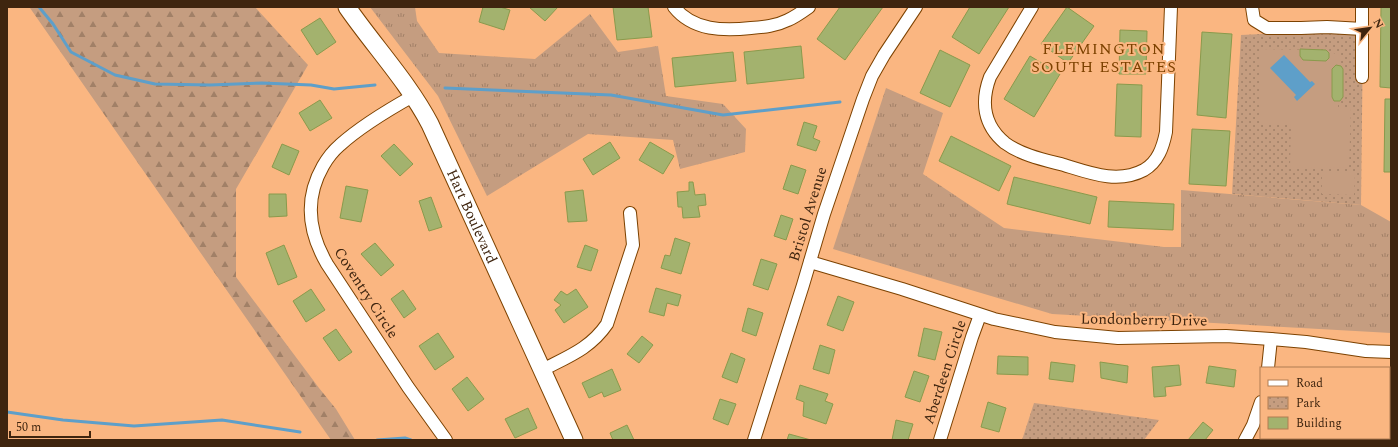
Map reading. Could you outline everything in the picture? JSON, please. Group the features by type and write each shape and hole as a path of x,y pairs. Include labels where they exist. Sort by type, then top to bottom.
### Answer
{"street":[{"name":"Hart Boulevard","path":"347,7 399,76 425,114 574,440"},
{"path":"674,7 680,14 692,21 714,30 766,27 775,25 809,7"},
{"name":"Bristol Avenue","path":"754,440 847,145 870,82 892,42 916,7"},
{"path":"1032,7 990,77 985,89 984,103 987,118 994,131 1005,143 1019,150 1089,172 1120,178 1134,175 1154,162 1164,143 1166,132 1171,7"},
{"path":"1252,7 1254,20 1268,28 1327,27 1363,29"},
{"path":"1362,7 1362,77"},
{"name":"Coventry Circle","path":"413,96 344,141 328,157 314,186 310,215 318,246 327,264 408,387 446,440"},
{"path":"542,370 577,353 599,335 607,324 633,245 630,213"},
{"name":"Londonberry Drive","path":"810,262 902,289 980,315 1027,327 1076,335 1118,338 1226,336 1306,342 1391,352"},
{"name":"Aberdeen Circle","path":"940,440 980,315"},
{"path":"1268,367 1271,339"},
{"path":"1245,440 1253,425 1260,405"}],"green space":[{"path":"255,7 308,65 236,189 236,277 336,409 355,440 331,440 30,8"},
{"path":"370,7 415,7 417,21 439,53 535,59 590,14 618,52 658,46 666,96 723,104 746,129 745,152 680,169 673,140 588,134 487,196 438,96"},
{"path":"1363,29 1361,205 1232,194 1241,35"},
{"path":"1260,49 1326,50 1341,56 1338,107 1351,107 1349,168 1290,167 1291,124 1259,124"},
{"path":"886,88 943,113 923,174 1004,228 1164,247 1181,247 1181,190 1361,205 1391,222 1391,333 1052,314 833,249"},
{"path":"1322,172 1355,173 1354,195 1322,194"},
{"path":"1034,403 1159,420 1144,440 1022,440"}],"water":[{"path":"1284,55 1310,82 1312,81 1315,84 1297,101 1294,97 1296,95 1270,68"}],"building":[{"path":"483,7 500,7 510,10 504,30 479,22"},
{"path":"529,7 558,7 545,21"},
{"path":"613,7 648,7 652,37 617,40"},
{"path":"840,7 883,7 845,60 817,39"},
{"path":"970,7 1009,7 979,54 952,37"},
{"path":"1067,7 1094,26 1068,63 1041,44"},
{"path":"1381,7 1391,7 1391,88 1380,87"},
{"path":"320,18 336,42 317,55 301,30"},
{"path":"1120,30 1147,31 1146,74 1119,74"},
{"path":"1202,32 1232,34 1226,118 1197,115"},
{"path":"801,46 804,78 747,84 744,52"},
{"path":"1300,49 1326,50 1329,53 1329,58 1326,61 1303,60 1300,56"},
{"path":"940,50 970,65 950,107 920,93"},
{"path":"733,52 736,81 675,87 672,58"},
{"path":"1030,56 1060,74 1034,117 1004,99"},
{"path":"1336,65 1341,66 1343,69 1343,97 1340,101 1334,101 1332,97 1332,69"},
{"path":"1117,84 1142,85 1141,137 1115,136"},
{"path":"1385,99 1391,99 1391,172 1384,172"},
{"path":"320,100 332,118 310,131 299,113"},
{"path":"804,122 817,126 813,138 820,141 816,151 797,145"},
{"path":"1192,129 1230,131 1226,186 1189,184"},
{"path":"951,136 1011,166 999,191 939,161"},
{"path":"610,142 620,158 593,175 583,159"},
{"path":"650,142 674,156 663,174 639,160"},
{"path":"282,144 299,151 289,175 272,167"},
{"path":"394,144 413,164 400,176 381,156"},
{"path":"791,165 806,170 798,194 783,189"},
{"path":"1014,177 1097,197 1090,224 1007,204"},
{"path":"689,182 693,182 695,195 705,194 706,205 698,206 700,217 683,218 682,207 678,207 677,192 689,191"},
{"path":"346,186 368,190 361,222 340,218"},
{"path":"583,190 587,221 568,222 565,192"},
{"path":"269,194 286,194 287,216 269,217"},
{"path":"431,197 442,227 429,231 419,201"},
{"path":"1109,201 1174,204 1173,230 1108,227"},
{"path":"781,215 793,219 786,240 774,236"},
{"path":"675,238 690,243 681,274 661,268 665,255 670,256"},
{"path":"375,243 394,265 381,276 361,254"},
{"path":"284,245 297,277 278,285 266,253"},
{"path":"585,245 598,250 591,271 577,267"},
{"path":"761,259 777,264 768,290 753,285"},
{"path":"656,288 681,295 678,306 667,303 664,316 649,312"},
{"path":"311,289 325,310 306,322 293,301"},
{"path":"576,289 588,307 564,323 555,310 561,305 554,300 561,291 567,295"},
{"path":"403,290 416,309 404,318 391,299"},
{"path":"838,296 854,302 843,331 827,325"},
{"path":"748,308 763,313 756,336 742,331"},
{"path":"924,328 942,332 935,360 918,356"},
{"path":"336,329 352,352 339,361 323,338"},
{"path":"438,333 454,357 435,370 419,346"},
{"path":"642,336 653,345 639,363 627,354"},
{"path":"820,345 835,350 829,374 813,369"},
{"path":"731,353 745,359 737,383 722,377"},
{"path":"998,356 1028,357 1028,375 997,374"},
{"path":"1051,362 1075,365 1073,382 1049,379"},
{"path":"1100,362 1128,366 1127,383 1101,378"},
{"path":"1179,365 1181,385 1165,387 1166,396 1154,397 1152,367"},
{"path":"1209,366 1236,370 1234,387 1206,383"},
{"path":"612,369 621,390 604,397 602,392 589,398 582,383"},
{"path":"914,371 929,376 920,402 905,397"},
{"path":"467,377 484,399 468,411 452,389"},
{"path":"800,385 828,394 825,401 833,404 826,424 803,416 804,402 796,399"},
{"path":"720,399 736,404 728,425 713,419"},
{"path":"988,402 1006,408 999,432 981,427"},
{"path":"528,408 537,428 515,438 505,419"},
{"path":"896,420 913,424 908,440 892,440"},
{"path":"1203,422 1213,430 1205,440 1188,440"},
{"path":"627,425 634,440 613,440 610,433"},
{"path":"789,434 811,440 787,440"},
{"path":"1276,439 1300,439 1300,440"}],"waterway":[{"path":"39,7 53,24 71,52 115,75 155,84 210,85 262,83 311,85 334,89 375,85"},
{"path":"445,88 611,95 723,115 840,102"},
{"path":"7,412 63,420 134,426 222,420 300,432"},
{"path":"377,440 405,438 411,440"}],"district":[{"name":"FLEMINGTON SOUTH ESTATES","path":"1104,58"}]}
